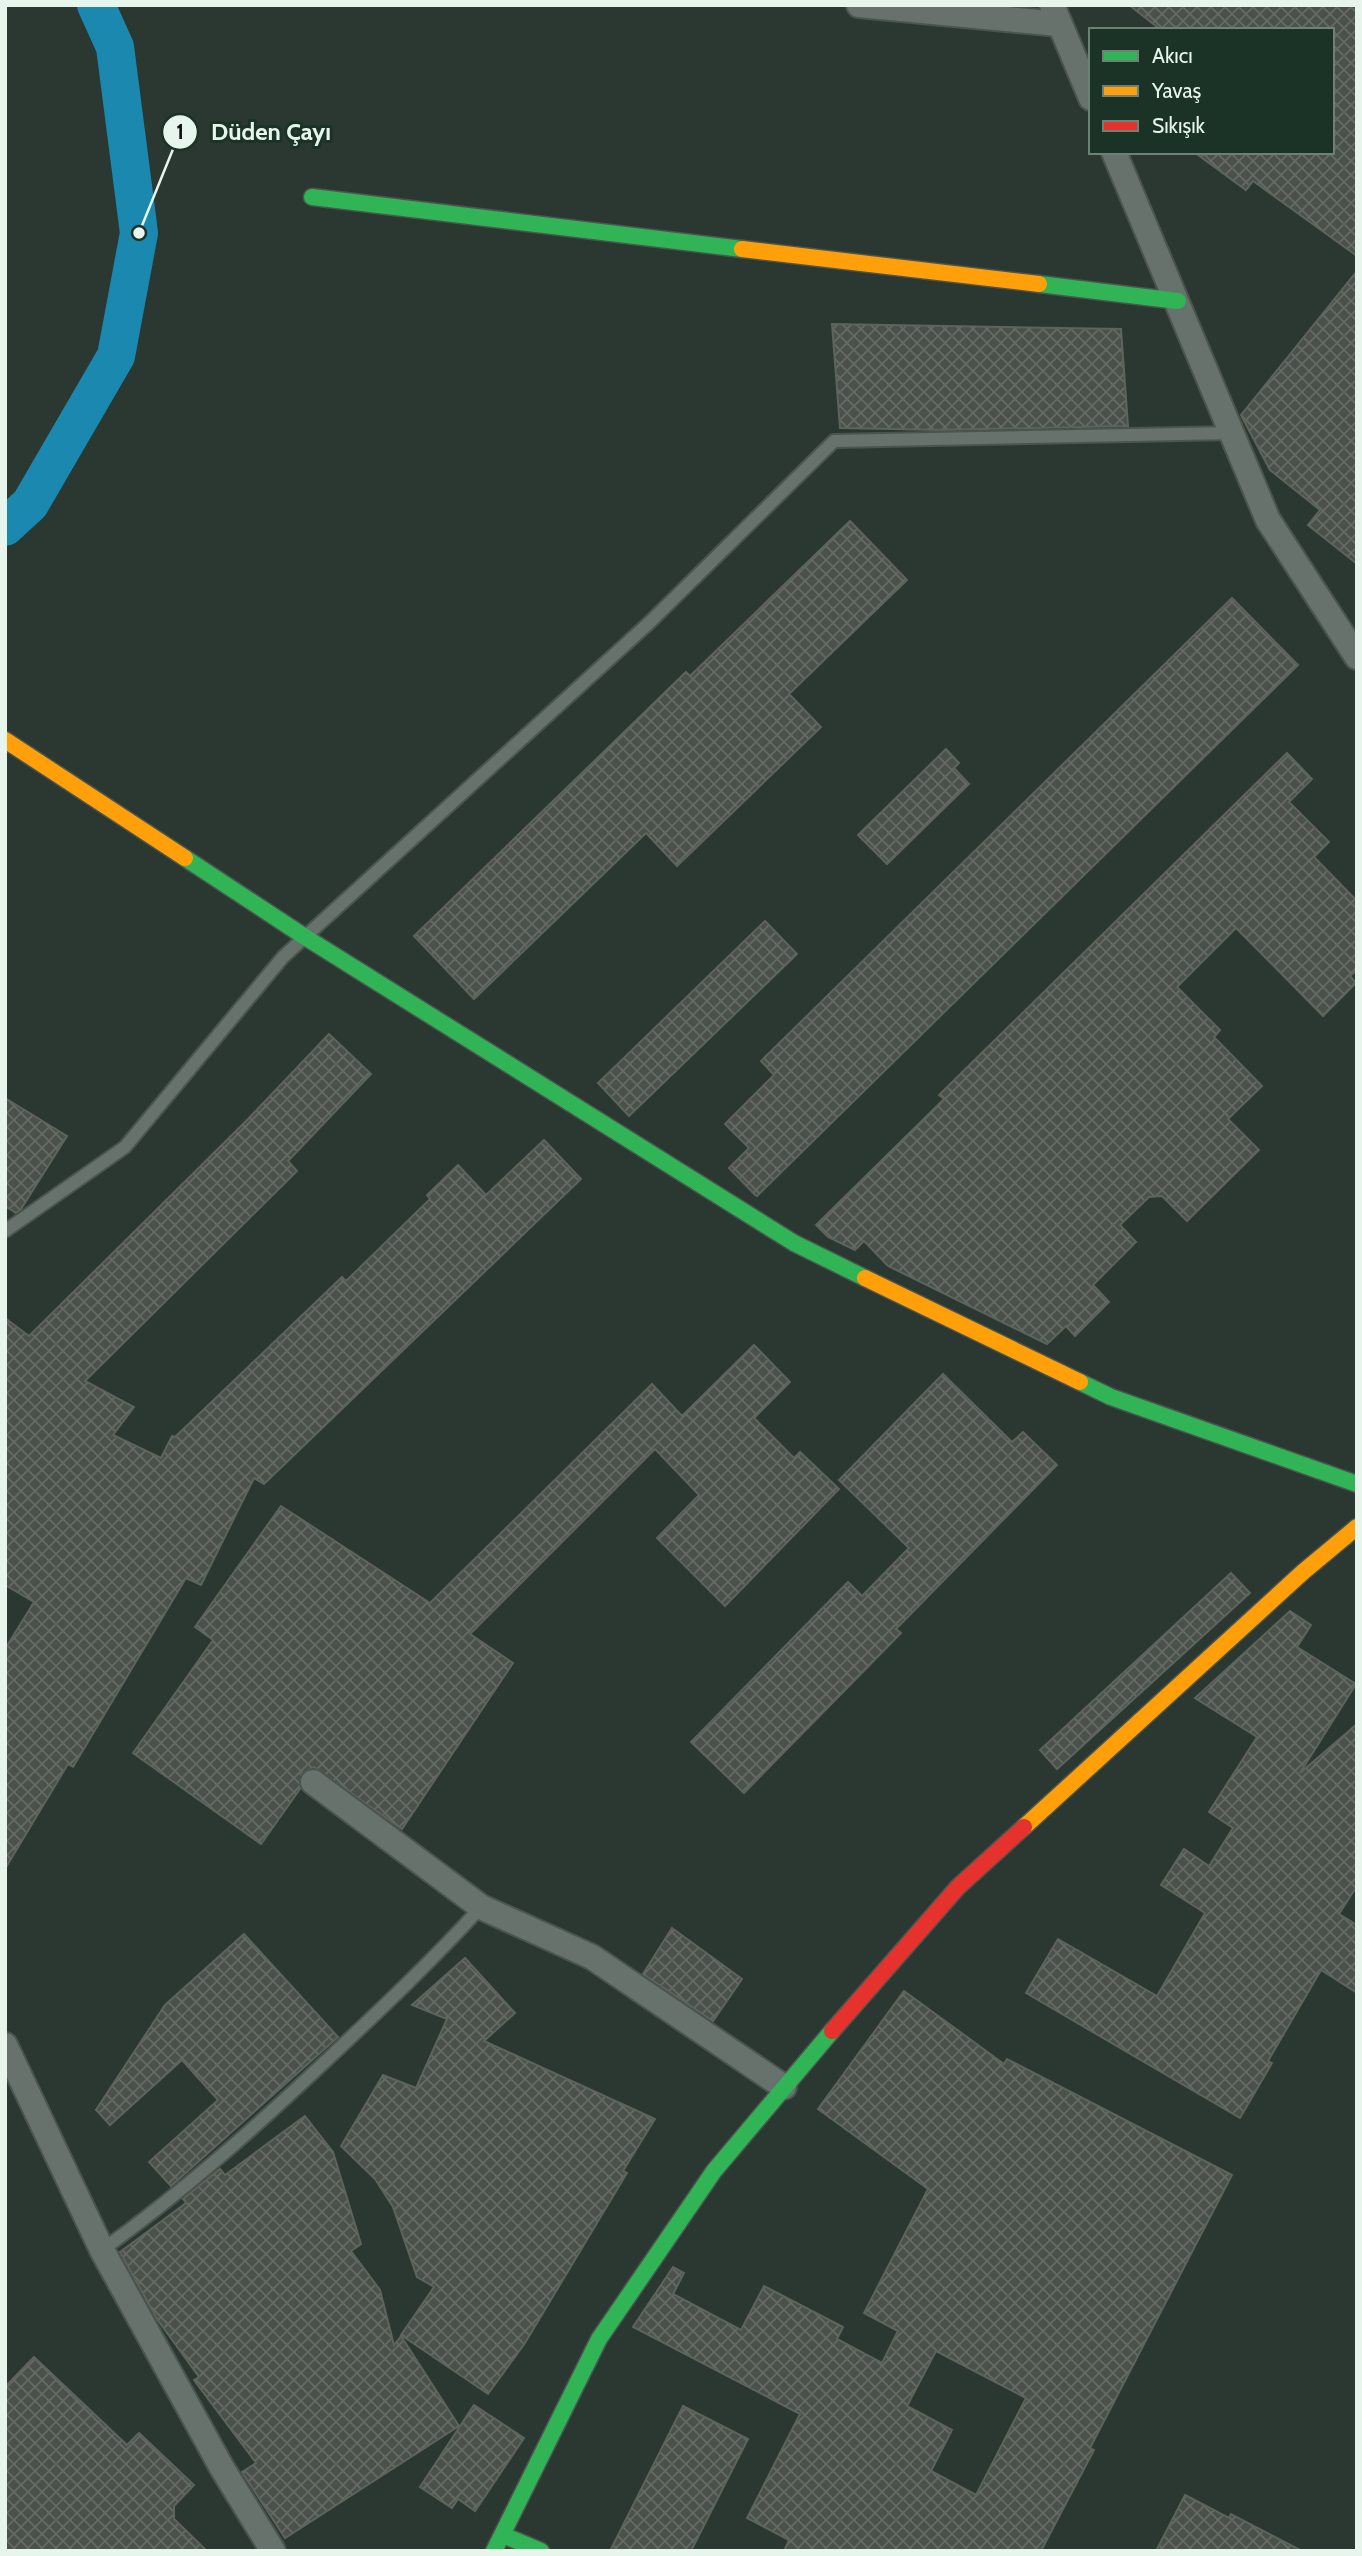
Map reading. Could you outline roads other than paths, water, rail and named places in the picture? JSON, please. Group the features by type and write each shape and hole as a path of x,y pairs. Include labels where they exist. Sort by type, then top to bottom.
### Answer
{"street":[{"path":"859,5 1055,15 1089,93"},
{"path":"1115,154 1268,520 1357,657"},
{"path":"312,197 1178,301"},
{"path":"5,740 305,937 794,1243 1111,1397 1357,1485"},
{"path":"494,2551 599,2339 713,2171 958,1887 1303,1572 1357,1527"},
{"path":"313,1782 481,1907 592,1957 784,2087"},
{"path":"5,2045 102,2250 222,2468 273,2551"},
{"path":"503,2535 541,2551"}],"lane":[{"path":"5,1231 125,1147 284,957 650,622 834,441 1232,433"},
{"path":"102,2250 159,2209 252,2131 440,1952 481,1907"}],"waterway":[{"path":"5,527 30,504 116,356 139,233 115,47 96,5"}],"place":[{"name":"Düden Çayı","path":"139,233"}]}
